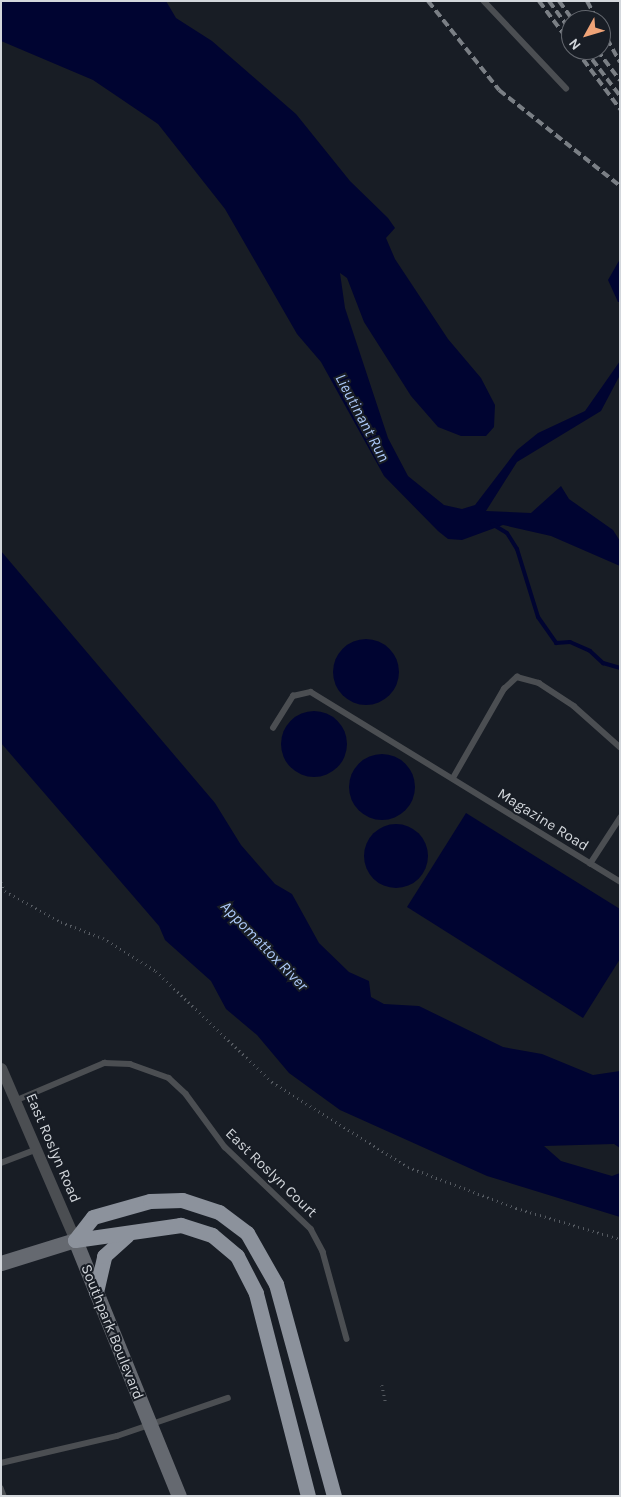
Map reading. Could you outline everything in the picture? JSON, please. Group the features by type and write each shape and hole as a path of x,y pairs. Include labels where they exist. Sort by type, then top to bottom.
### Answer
{"highway":[{"path":"75,1240 93,1217 166,1199 206,1205 247,1233 276,1284 334,1496"},
{"path":"75,1240 164,1224 197,1229 225,1245 245,1267 256,1293 308,1496"},
{"path":"96,1292 104,1256 135,1230"}],"main road":[{"path":"1,1263 75,1240"},
{"name":"Southpark Boulevard","path":"75,1240 179,1496"}],"street":[{"name":"East Roslyn Road","path":"1,1068 75,1240"}],"lane":[{"path":"484,1 566,88"},
{"path":"453,778 504,690 517,677 539,683 574,706 620,747"},
{"name":"Magazine Road","path":"273,728 293,696 311,692 620,881"},
{"path":"590,864 620,818"},
{"name":"East Roslyn Court","path":"16,1100 104,1063 130,1064 169,1078 186,1094 225,1147 311,1229 323,1252 347,1338"},
{"path":"1,1162 37,1149"},
{"path":"1,1463 150,1425 228,1398"},
{"path":"1,1488 4,1496"}],"path":[{"path":"1,882 5,891 61,922 103,938 156,971 272,1082 408,1167 516,1208 620,1239"},
{"path":"382,1385 386,1404"}],"water":[{"path":"1,1 166,1 176,18 212,41 296,114 350,181 388,218 395,228 386,238 395,259 448,339 481,378 495,405 494,427 486,436 461,436 438,427 411,396 364,322 347,278 340,273 345,308 388,438 408,476 444,505 462,509 475,505 517,450 538,433 585,411 620,361 620,375 601,411 517,462 486,511 531,513 561,486 569,499 613,530 620,541 620,566 551,536 503,525 462,540 448,539 438,531 384,476 321,362 297,334 225,209 158,124 93,80 1,41"},
{"path":"620,259 620,302 618,302 608,280"},
{"name":"Appomattox River","path":"1,551 215,803 241,845 275,884 292,894 319,943 349,972 369,981 371,997 384,1004 419,1006 503,1047 542,1054 593,1075 620,1071 620,1148 614,1144 544,1146 561,1161 612,1176 620,1173 620,1217 487,1176 340,1110 289,1073 257,1035 226,1009 211,981 165,940 159,926 1,743"},
{"path":"366,639 379,642 389,649 396,659 399,672 396,685 389,695 379,702 366,705 353,702 343,695 336,685 333,672 336,659 343,649 353,642"},
{"path":"308,711 320,711 332,716 342,726 347,738 345,757 332,772 320,777 308,777 296,772 286,762 281,750 281,738 286,726 296,716"},
{"path":"382,754 394,757 405,764 412,775 415,787 412,799 405,810 394,817 382,820 370,817 359,810 352,799 349,787 352,775 359,764 370,757"},
{"path":"466,813 620,909 620,959 583,1018 407,907"},
{"path":"390,824 402,824 419,833 426,844 428,856 426,868 419,879 402,888 390,888 378,883 369,874 364,862 364,850 369,838 378,829"}],"waterway":[{"name":"Lieutinant Run","path":"492,524 507,533 517,549 538,617 556,643 570,642 590,651 603,663 620,668"}],"railway":[{"path":"428,1 499,90 620,186"},
{"path":"539,1 561,31"},
{"path":"549,1 561,17"},
{"path":"559,1 566,10"},
{"path":"587,1 592,10"},
{"path":"611,46 620,62"},
{"path":"583,60 620,109"},
{"path":"593,60 620,96"},
{"path":"605,60 620,80"}]}
